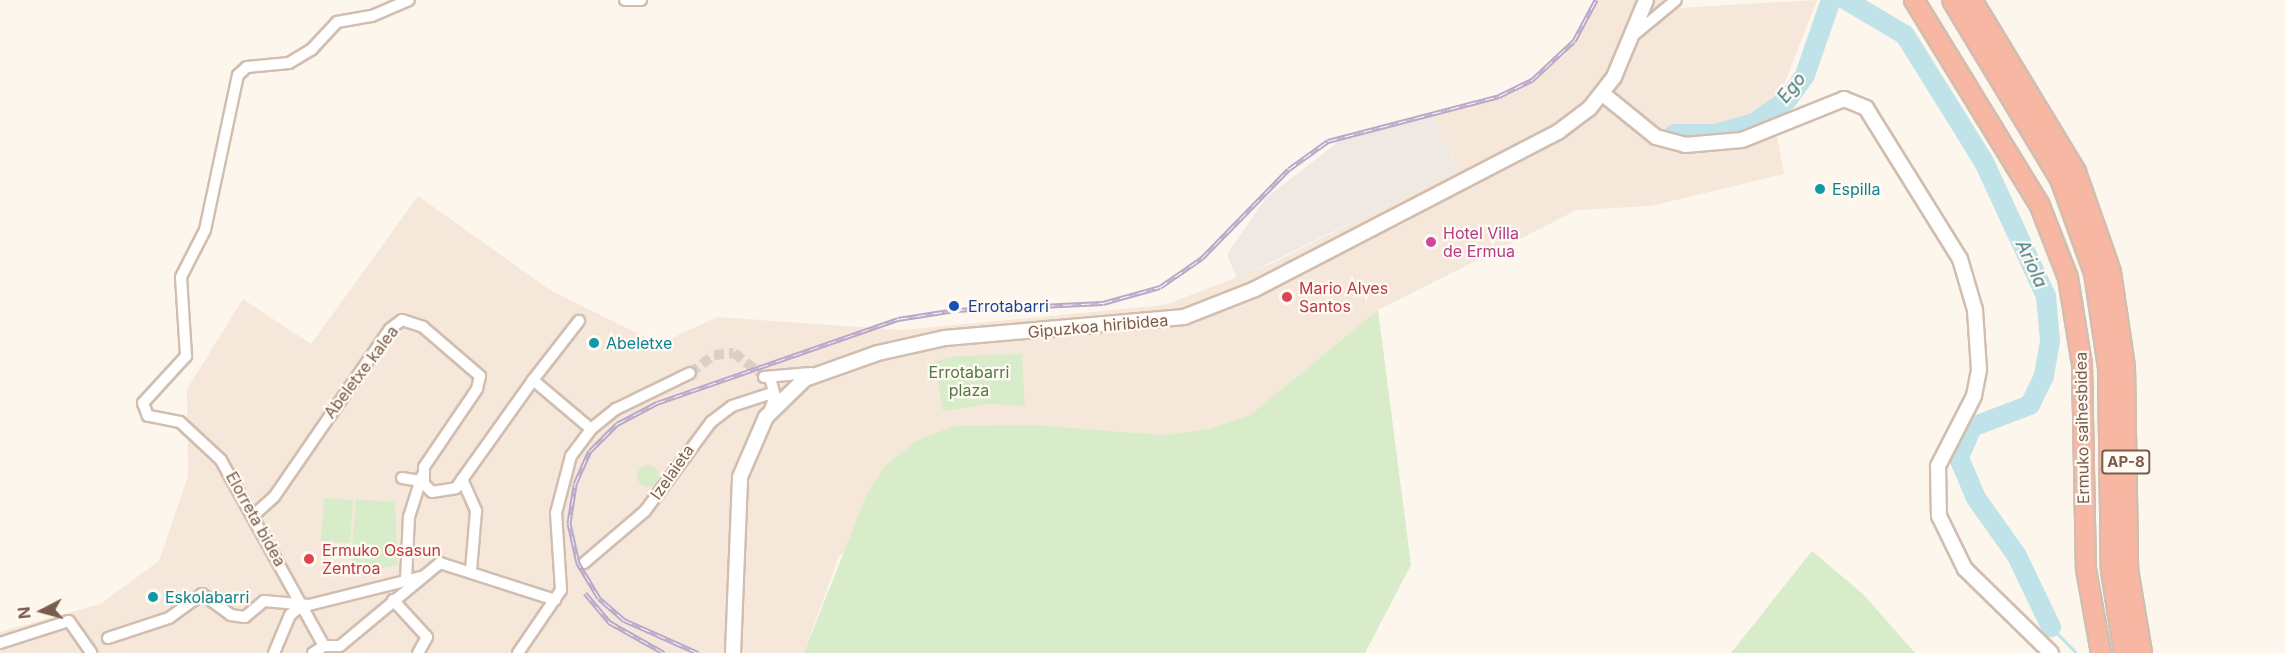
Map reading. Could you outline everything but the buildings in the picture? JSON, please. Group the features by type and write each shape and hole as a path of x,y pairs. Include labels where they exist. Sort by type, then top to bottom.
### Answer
{"highway":[{"name":"Ermuko saihesbidea","path":"1914,0 2030,188 2067,278 2082,364 2084,508 2092,610 2101,653"},
{"name":"AP-8","path":"1952,0 2060,179 2094,273 2108,368 2111,571 2124,653"},
{"name":"AP-8","path":"1972,0 2076,172 2111,272 2124,368 2128,569 2142,653"}],"street":[{"name":"Elorreta bidea","path":"324,646 301,606 255,514 221,460 198,435 170,419 148,416 144,403 186,356 181,277 205,230 238,75 247,67 289,63 312,49 337,22 372,16 409,0"},
{"path":"625,0 641,0"},
{"name":"Gipuzkoa hiribidea","path":"733,653 735,501 750,447 766,417 805,379 825,370 945,338 1152,323 1207,310 1558,132 1603,94 1635,34 1646,0"},
{"path":"1635,34 1676,0"},
{"path":"1603,94 1656,137 1685,145 1742,140 1844,99 1866,108 1960,260 1975,310 1979,370 1974,396 1938,466 1939,516 1965,569 2050,653"},
{"name":"Abeletxe kalea","path":"255,514 274,497 402,320 423,327 480,376 421,478"},
{"path":"421,478 426,488 441,494 453,491 532,380 579,321"},
{"path":"766,376 825,370"},
{"path":"518,653 555,600 561,572 558,496 571,456 591,429 626,403 690,373"},
{"path":"766,376 768,394 766,417"},
{"path":"766,376 774,402 766,417"},
{"path":"532,380 591,429"},
{"name":"Izelaieta","path":"584,563 645,511 711,422 732,406 768,394"},
{"path":"402,478 421,478"},
{"path":"313,653 324,646 340,646 393,600 404,583 410,516 421,478"},
{"path":"462,479 476,511 471,570"},
{"path":"108,638 169,618 202,594 223,608 245,617 264,601 301,606 404,583 420,577 440,563 471,570 555,600"},
{"path":"393,600 427,637 418,653"},
{"path":"274,653 290,615 301,606"},
{"path":"0,643 69,621 91,653"}],"shaded area":[{"path":"1598,0 1663,0 1660,9 1817,0 1773,113 1784,174 1651,206 1577,210 1378,310 1250,415 1209,429 1164,435 1034,425 839,556 804,653 0,653 0,632 100,604 159,561 188,476 187,389 243,299 311,344 418,196 550,290 659,344 717,317 902,330 1165,305 1273,263 1458,169 1432,115 1509,95 1566,54"},
{"path":"1432,115 1458,170 1237,279 1227,254 1266,198 1338,142"}],"green space":[{"path":"1378,310 1411,565 1365,653 804,653 866,496 884,467 916,441 954,426 1034,425 1164,435 1209,429 1250,415"},
{"name":"Errotabarri plaza","path":"1022,354 1025,406 989,404 943,411 934,362 956,356"},
{"path":"648,465 656,468 659,476 656,484 648,487 640,484 637,476 640,468"},
{"path":"324,498 353,500 350,543 321,541"},
{"path":"356,500 395,501 398,565 354,574 350,568"},
{"path":"1812,551 1863,594 1915,653 1731,653"}],"waterway":[{"name":"Ego","path":"1674,134 1715,134 1754,123 1787,100 1805,75 1831,0"},
{"name":"Ariola","path":"1846,0 1905,35 1984,162 2046,296 2050,341 2044,376 2030,405 1972,427 1959,458 1976,498 2017,556 2051,627"},
{"path":"2051,627 2076,653"}],"tunnel":[{"path":"690,373 714,355 734,353 762,375"}],"railway":[{"path":"698,653 624,620 599,598 578,563 569,523 575,484 590,451 617,424 657,403 898,319 955,310 1103,303 1160,287 1202,258 1289,169 1328,141 1499,96 1532,80 1574,41 1596,0"},
{"path":"585,593 609,622 664,653"}],"place":[{"name":"Espilla","path":"1820,189"},
{"name":"Hotel Villa de Ermua","path":"1431,242"},
{"name":"Mario Alves Santos","path":"1287,297"},
{"name":"Errotabarri","path":"954,306"},
{"name":"Abeletxe","path":"594,343"},
{"name":"Ermuko Osasun Zentroa","path":"309,559"},
{"name":"Eskolabarri","path":"153,597"}]}
